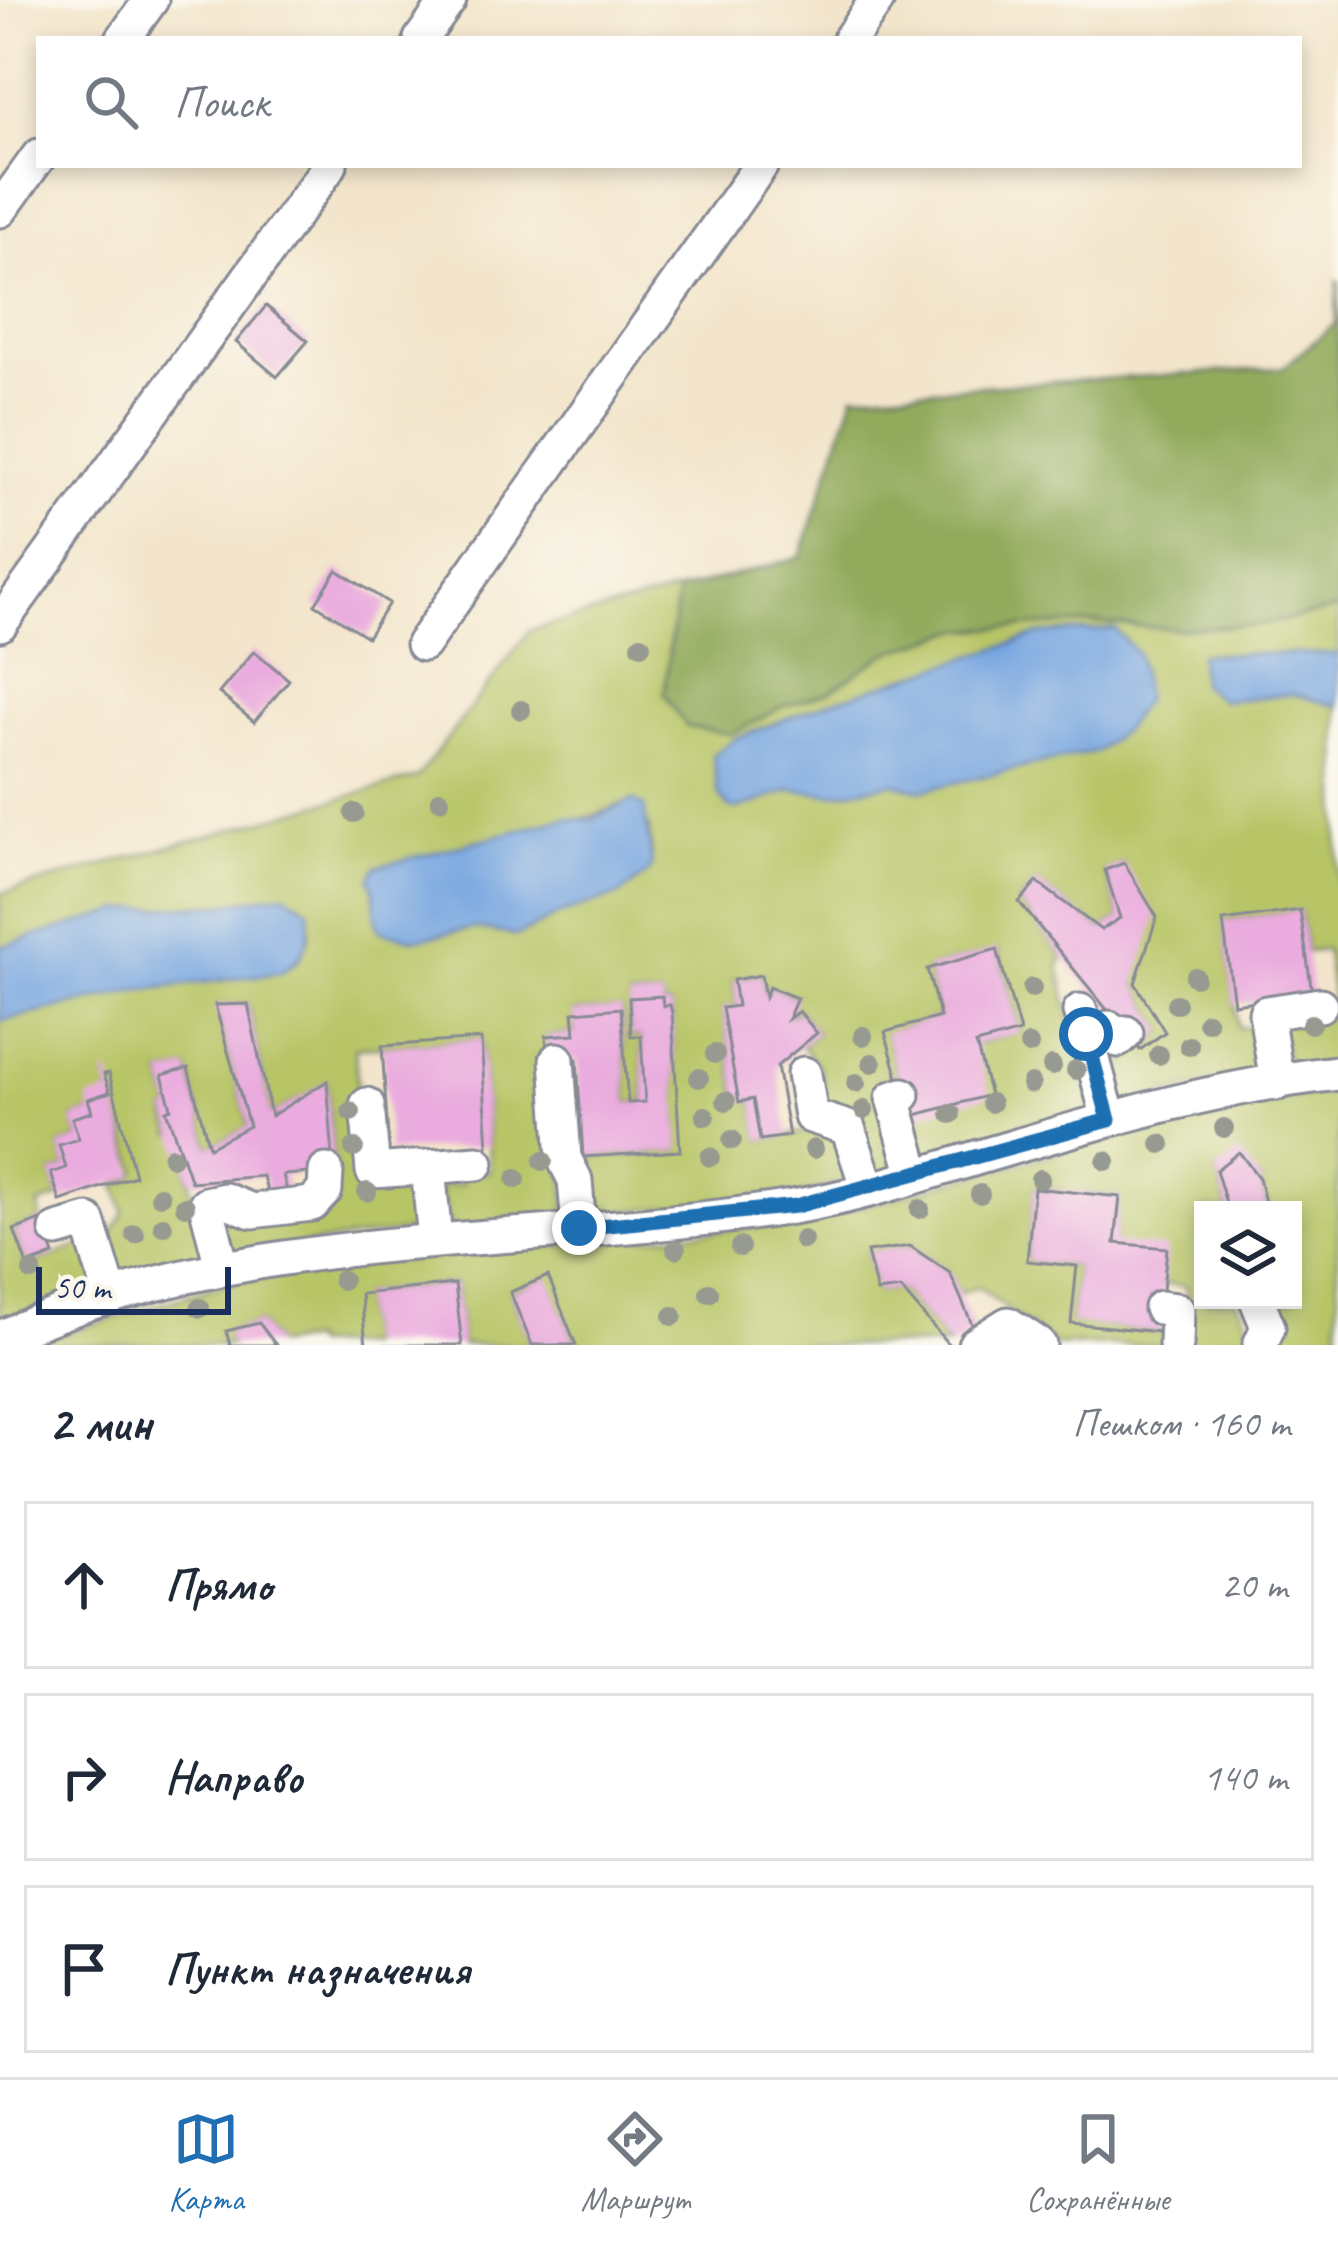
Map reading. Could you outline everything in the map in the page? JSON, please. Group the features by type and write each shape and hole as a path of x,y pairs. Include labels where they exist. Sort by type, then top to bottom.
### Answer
{"street":[{"path":"125,36 151,0"},
{"path":"423,36 449,0"},
{"path":"852,36 877,0"},
{"path":"0,210 36,160"},
{"path":"0,624 328,168"},
{"path":"423,644 759,168"},
{"path":"1277,1083 1266,1013 1320,1005"},
{"path":"1109,1120 1083,1023 1109,1028 1118,1040 1126,1033"},
{"path":"557,1060 564,1158 574,1180 579,1228"},
{"path":"0,1338 111,1297 222,1267 435,1240 779,1209 868,1190 1109,1120 1338,1073"},
{"path":"804,1074 798,1112 848,1128 868,1190"},
{"path":"903,1095 893,1098 915,1176"},
{"path":"367,1105 373,1171 477,1163"},
{"path":"428,1167 435,1240"},
{"path":"222,1267 206,1204 225,1200 252,1211 312,1204 325,1190 326,1172"},
{"path":"57,1230 88,1221 111,1297"},
{"path":"1161,1308 1177,1310 1176,1345"},
{"path":"1260,1309 1268,1327 1260,1345"},
{"path":"969,1343 1008,1324 1039,1345"}],"green space":[{"path":"1338,279 1338,609 1261,625 1175,629 1097,623 957,630 884,654 829,692 784,706 732,734 687,727 664,694 678,591 801,557 854,394 1283,368 1336,323"},
{"path":"678,591 668,652 732,734 784,706 829,692 884,654 957,630 1097,623 1175,629 1261,625 1338,609 1338,654 1200,654 1222,701 1293,694 1338,706 1338,1063 1289,1067 1278,1023 1334,1014 1326,950 1306,952 1300,911 1224,921 1238,1028 1257,1026 1261,1071 1122,1105 1106,1047 1123,1063 1165,1032 1135,983 1124,863 1105,871 1120,918 1101,930 1037,883 1019,902 1063,956 1059,967 1092,1110 924,1159 907,1117 976,1044 1020,1031 998,950 927,969 940,1017 886,1033 897,1075 879,1081 900,1155 899,1167 876,1173 826,1107 820,1068 802,1046 817,1033 799,1011 788,1019 796,997 769,987 765,997 761,975 733,980 737,1006 723,1009 738,1101 753,1099 761,1140 819,1129 842,1139 851,1180 794,1196 590,1214 583,1157 679,1151 670,1005 663,1006 661,996 630,998 631,1036 641,1036 645,1102 628,1103 621,1009 574,1012 575,1034 547,1036 565,1216 450,1228 439,1186 462,1184 462,1175 490,1172 481,1039 355,1048 363,1180 420,1177 417,1230 237,1253 231,1251 217,1212 335,1181 327,1082 271,1116 248,1004 216,1005 249,1126 209,1147 188,1069 162,1075 171,1108 166,1111 172,1134 178,1133 207,1256 120,1280 102,1239 111,1236 124,1212 116,1185 131,1179 137,1170 105,1074 110,1092 92,1112 73,1118 79,1139 60,1145 66,1168 52,1173 59,1198 39,1204 41,1220 14,1230 27,1265 87,1244 98,1283 0,1327 0,1021 133,991 279,973 299,960 310,936 309,909 277,896 135,912 0,947 0,894 418,777 530,630","holes":["1138,655 953,782 922,790 892,782 834,794 791,790 738,809","620,804 650,827 652,856 620,895 563,913 517,936 475,928 415,939 380,931 376,889 478,842 586,817"]},
{"path":"1338,1091 1338,1345 1271,1345 1269,1309 1302,1309 1302,1201 1265,1201 1259,1178 1216,1170 1225,1201 1194,1201 1194,1309 1241,1309 1253,1335 1248,1345 1185,1345 1186,1286 1164,1284 1115,1243 1119,1197 1035,1188 1027,1261 1077,1266 1071,1322 1167,1333 1167,1345 1056,1345 977,1287 959,1294 949,1273 910,1246 867,1253 878,1292 901,1289 949,1345 576,1345 547,1277 510,1292 532,1345 462,1345 455,1284 362,1294 366,1345 313,1345 310,1340 276,1345 259,1323 227,1331 230,1345 27,1345 225,1284 348,1265 799,1223 1192,1116"}],"water":[{"path":"1115,629 1138,655 1145,699 1123,730 1097,751 922,790 892,783 834,794 791,790 738,809 729,807 718,793 713,755 734,739 829,702 1041,634"},
{"path":"1199,654 1338,654 1338,706 1292,694 1222,701 1201,684"},
{"path":"633,800 644,807 652,863 648,873 620,895 563,913 517,936 475,928 415,939 380,931 370,879 376,867 565,818 590,820"},
{"path":"284,893 309,909 309,929 301,954 279,973 133,991 0,1021 0,947 122,910 225,904"}],"building":[{"path":"266,306 308,341 277,377 236,342"},
{"path":"337,570 389,603 367,637 315,604"},
{"path":"254,651 289,680 254,722 219,693"},
{"path":"1124,863 1157,917 1135,983 1165,1032 1140,1050 1019,902 1037,882 1101,930 1120,918 1105,870"},
{"path":"1300,910 1312,993 1234,1004 1223,921"},
{"path":"997,949 1020,1032 976,1044 990,1095 909,1117 885,1032 940,1017 927,969"},
{"path":"761,975 765,997 769,987 797,998 788,1019 799,1011 817,1033 777,1066 789,1136 760,1140 753,1099 739,1102 722,1008 737,1006 733,980"},
{"path":"662,996 663,1006 670,1005 672,1012 680,1151 583,1157 577,1059 548,1061 546,1036 575,1034 573,1012 621,1008 628,1103 645,1102 641,1036 631,1036 629,998"},
{"path":"248,1004 271,1116 327,1081 334,1171 283,1175 287,1191 268,1195 263,1176 191,1182 166,1110 171,1108 162,1075 188,1068 209,1147 249,1126 215,1005"},
{"path":"481,1039 488,1146 389,1152 382,1046"},
{"path":"109,1073 135,1176 60,1201 51,1173 66,1168 59,1145 79,1139 72,1118 92,1112 88,1099 110,1092 104,1074"},
{"path":"1239,1152 1259,1178 1265,1201 1225,1201 1216,1170"},
{"path":"1034,1188 1120,1197 1115,1243 1167,1248 1159,1332 1071,1323 1077,1266 1027,1261"},
{"path":"41,1220 54,1255 27,1265 14,1230"},
{"path":"910,1246 950,1273 974,1329 956,1345 949,1345 901,1289 877,1292 867,1252"},
{"path":"548,1276 576,1345 532,1345 510,1292"},
{"path":"455,1284 462,1345 366,1345 361,1294"},
{"path":"259,1323 276,1345 230,1345 226,1331"}],"route":[{"path":"579,1228 796,1206 1109,1120 1086,1034"}]}
